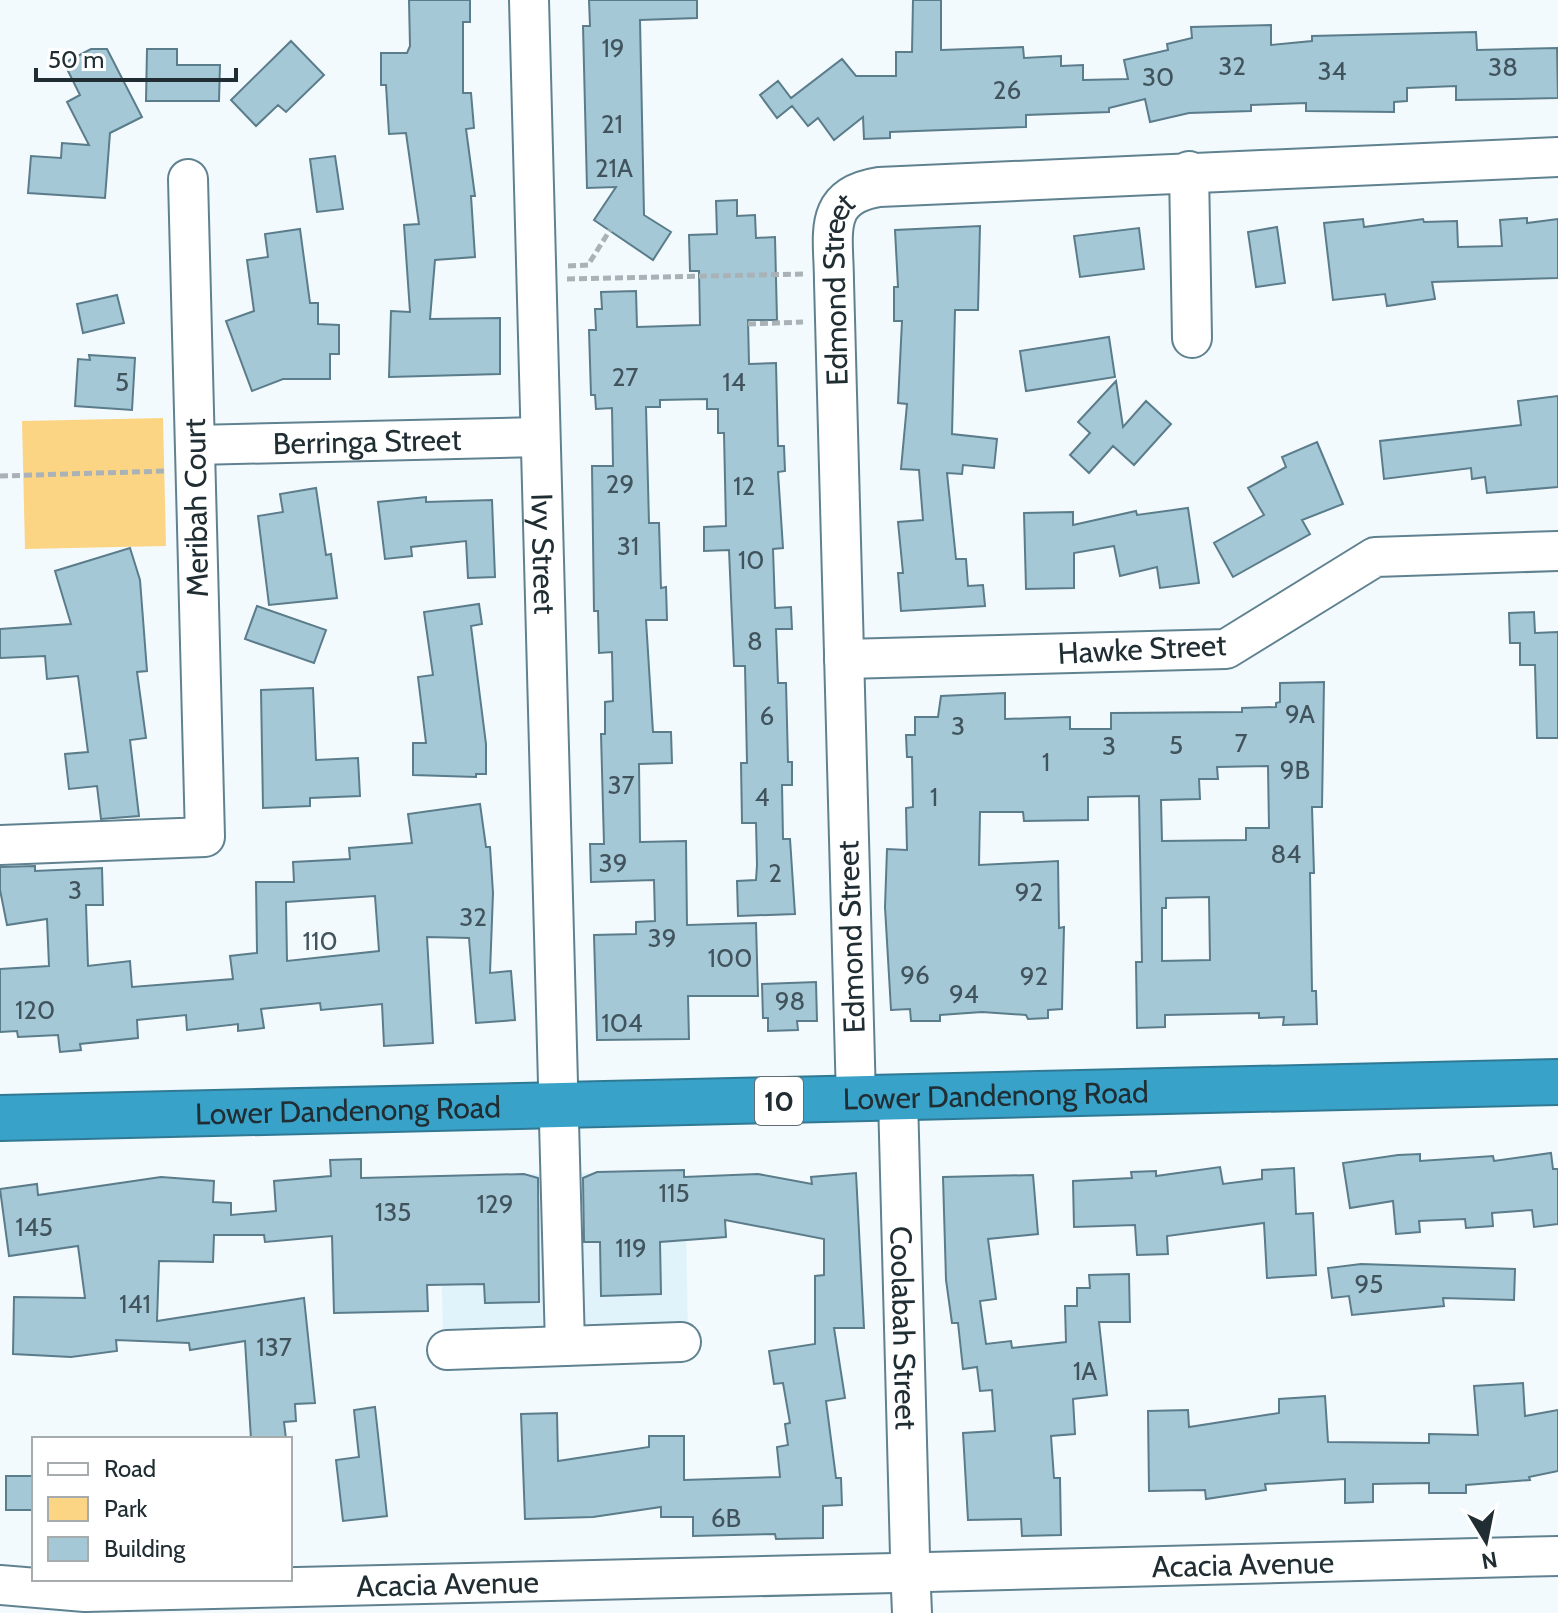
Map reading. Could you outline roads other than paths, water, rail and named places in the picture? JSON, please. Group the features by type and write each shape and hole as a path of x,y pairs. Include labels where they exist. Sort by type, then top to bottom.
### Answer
{"highway":[{"name":"Lower Dandenong Road","path":"0,1118 1558,1082"}],"street":[{"name":"Ivy Street","path":"529,0 549,273 539,437 565,1346"},
{"name":"Edmond Street","path":"877,1098 844,659 834,273 835,215 847,197 858,191 1189,171 1558,157"},
{"path":"1189,171 1192,338"},
{"name":"Meribah Court","path":"0,845 205,837 188,179"},
{"name":"Berringa Street","path":"195,458 539,437"},
{"name":"Hawke Street","path":"844,659 1226,649 1247,639 1375,557 1558,551"},
{"name":"Coolabah Street","path":"877,1098 911,1581"},
{"path":"447,1350 681,1342"},
{"name":"Acacia Avenue","path":"0,1585 85,1592 314,1600 1558,1556"}]}
